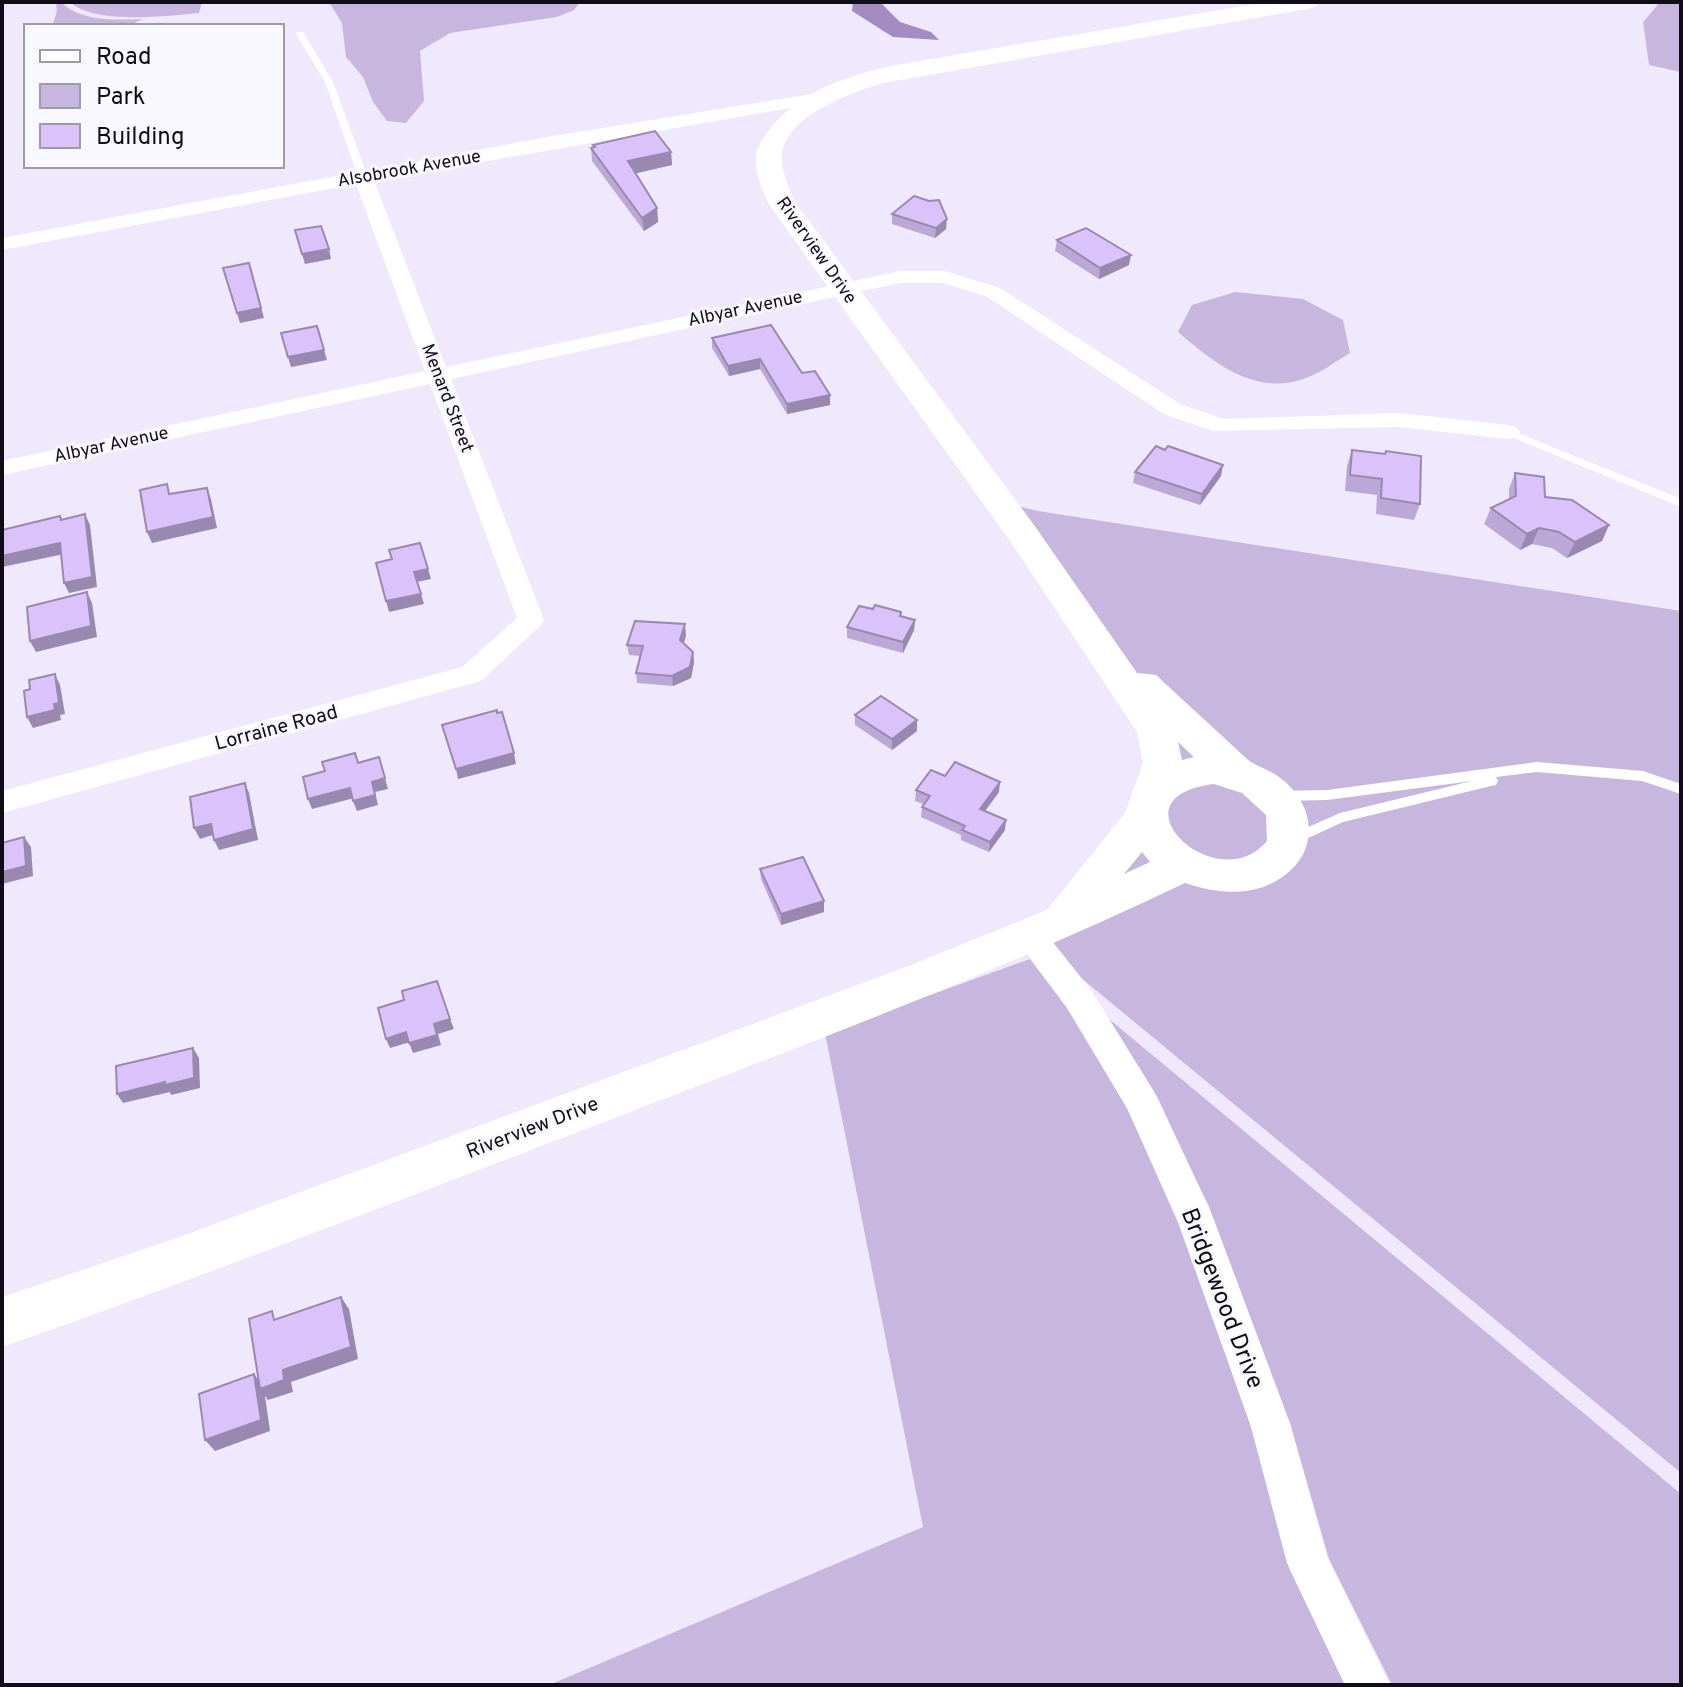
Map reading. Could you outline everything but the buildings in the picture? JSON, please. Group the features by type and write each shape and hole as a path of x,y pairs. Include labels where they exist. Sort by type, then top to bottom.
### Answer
{"street":[{"name":"Riverview Drive","path":"1151,803 1163,763 1156,730 1105,652 782,203 770,176 768,152 785,124 818,98 891,73 1251,6 1307,2"},
{"name":"Alsobrook Avenue","path":"2,244 763,105 818,98"},
{"name":"Menard Street","path":"363,177 531,620"},
{"name":"Albyar Avenue","path":"2,468 900,277 945,277 993,292 1172,409 1221,426 1399,420 1508,432"},
{"name":"Lorraine Road","path":"2,802 471,674 531,620"},
{"name":"Riverview Drive","path":"1105,652 1238,774"},
{"name":"Riverview Drive","path":"1044,930 1171,777 1191,770 1214,769 1238,774 1258,783 1274,796"},
{"path":"1151,803 1152,835 1164,852 1183,865 1204,873 1226,876 1248,874 1266,867 1280,856 1288,842 1290,826 1285,810 1274,796"},
{"name":"Riverview Drive","path":"2,1322 177,1262 927,978 1044,930 1183,865"},
{"name":"Bridgewood Drive","path":"1044,930 1080,1000 1141,1101 1196,1219 1271,1427 1308,1563 1368,1685"}],"lane":[{"path":"300,34 329,82 362,165 363,177"},
{"path":"1508,432 1681,503"},
{"path":"1288,842 1340,818 1516,775 1537,767"},
{"path":"1274,796 1327,795 1537,767 1643,776 1681,789"}],"green space":[{"path":"56,2 61,2 69,9 89,16 143,19 132,24 53,24"},
{"path":"70,2 202,2 199,13 132,17 96,14"},
{"path":"329,2 580,2 574,10 557,17 450,33 420,51 424,101 406,123 387,121 373,102 363,77 346,57 342,23"},
{"path":"1660,2 1681,2 1681,72 1649,65 1643,22"},
{"path":"1235,292 1303,299 1343,320 1350,353 1312,376 1288,383 1253,380 1237,374 1206,355 1178,332 1192,305"},
{"path":"1000,502 1038,511 1681,611 1681,1473 1029,935 1059,924 1163,763"},
{"path":"1030,959 1066,1007 1126,1106 1178,1223 1252,1428 1290,1570 1345,1685 549,1685 923,1527 825,1033"},
{"path":"1109,1019 1681,1494 1681,1685 1392,1685 1329,1559 1290,1423 1213,1217 1158,1098"}],"shaded area":[{"path":"853,2 880,2 900,22 931,32 939,40 893,37 852,11"}]}
